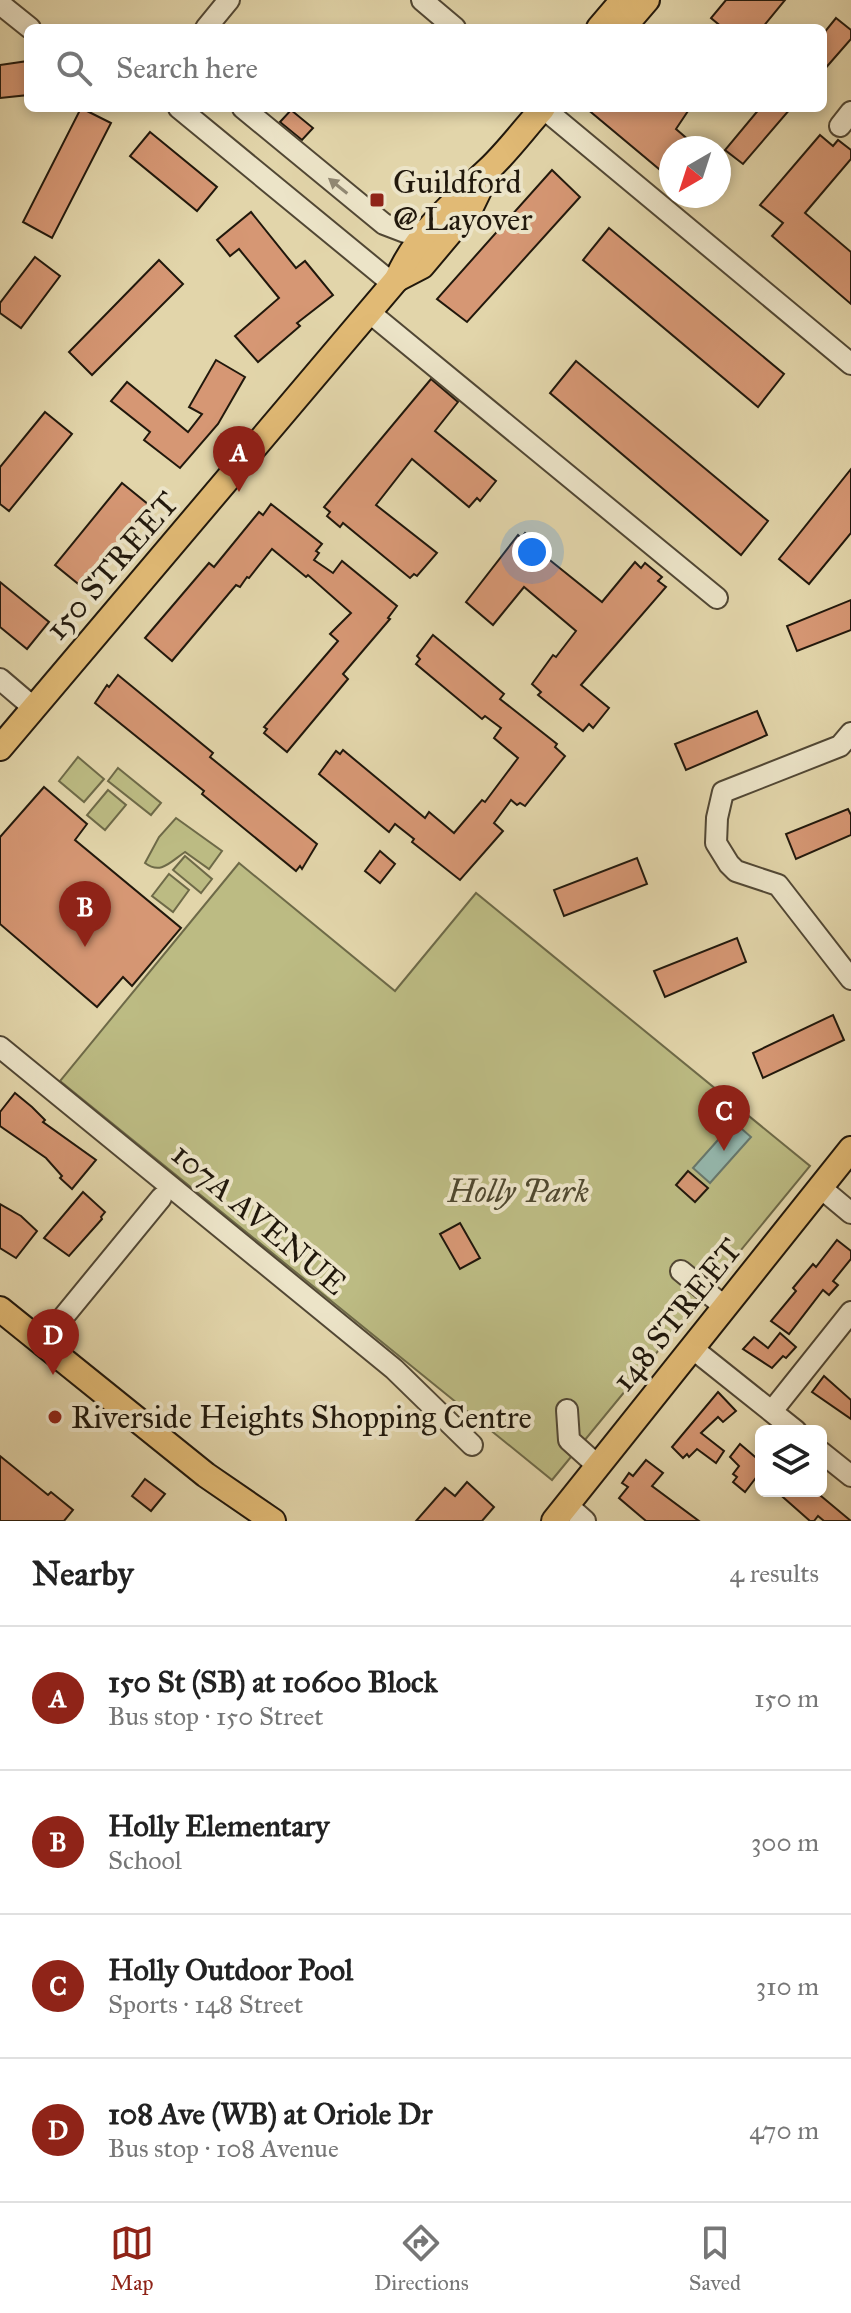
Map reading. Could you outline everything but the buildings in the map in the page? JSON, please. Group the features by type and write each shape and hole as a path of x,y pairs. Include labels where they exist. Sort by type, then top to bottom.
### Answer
{"main road":[{"path":"602,24 623,0"},
{"path":"626,24 647,0"},
{"name":"150 STREET","path":"0,748 395,282 407,255 456,198 490,168 539,112"},
{"name":"150 STREET","path":"395,282 422,266 470,209 490,168"},
{"name":"148 STREET","path":"569,1516 598,1466 851,1149"},
{"path":"0,1309 236,1498 260,1521"},
{"path":"236,1498 273,1521"}],"street":[{"path":"209,24 229,0"},
{"path":"403,0 430,24"},
{"path":"422,0 450,24"},
{"path":"0,4 25,24"},
{"path":"184,112 395,282"},
{"path":"248,112 384,224 405,232 429,230"},
{"path":"548,112 851,364"},
{"path":"369,312 717,598"},
{"path":"0,679 34,708"},
{"path":"851,733 840,746 723,792 717,818 716,843 736,871 778,885 851,979"},
{"name":"107A AVENUE","path":"0,1047 394,1369 472,1445"},
{"path":"821,1188 851,1213"},
{"path":"42,1343 161,1198"},
{"path":"681,1271 725,1307"},
{"path":"772,1411 844,1336 851,1312"},
{"path":"692,1348 789,1425"},
{"path":"567,1410 569,1440 598,1466"},
{"path":"827,1457 851,1476"}],"green space":[{"path":"78,757 104,779 84,802 59,781"},
{"path":"118,768 161,803 151,815 108,781"},
{"path":"108,790 126,805 105,830 87,815"},
{"path":"176,818 222,851 209,869 185,852 161,867 145,863 159,837"},
{"path":"185,856 212,879 201,893 173,870"},
{"name":"Holly Park","path":"239,863 395,991 476,893 810,1166 552,1480 60,1081"},
{"path":"169,874 189,890 173,912 152,896"}],"water":[{"path":"734,1122 751,1137 710,1183 693,1168"}],"place":[{"name":"Guildford @ Layover","path":"377,200"},
{"name":"150 St (SB) at 10600 Block","path":"239,492"},
{"name":"Holly Elementary","path":"85,947"},
{"name":"Holly Outdoor Pool","path":"724,1151"},
{"name":"108 Ave (WB) at Oriole Dr","path":"53,1375"},
{"name":"Riverside Heights Shopping Centre","path":"55,1417"}]}
